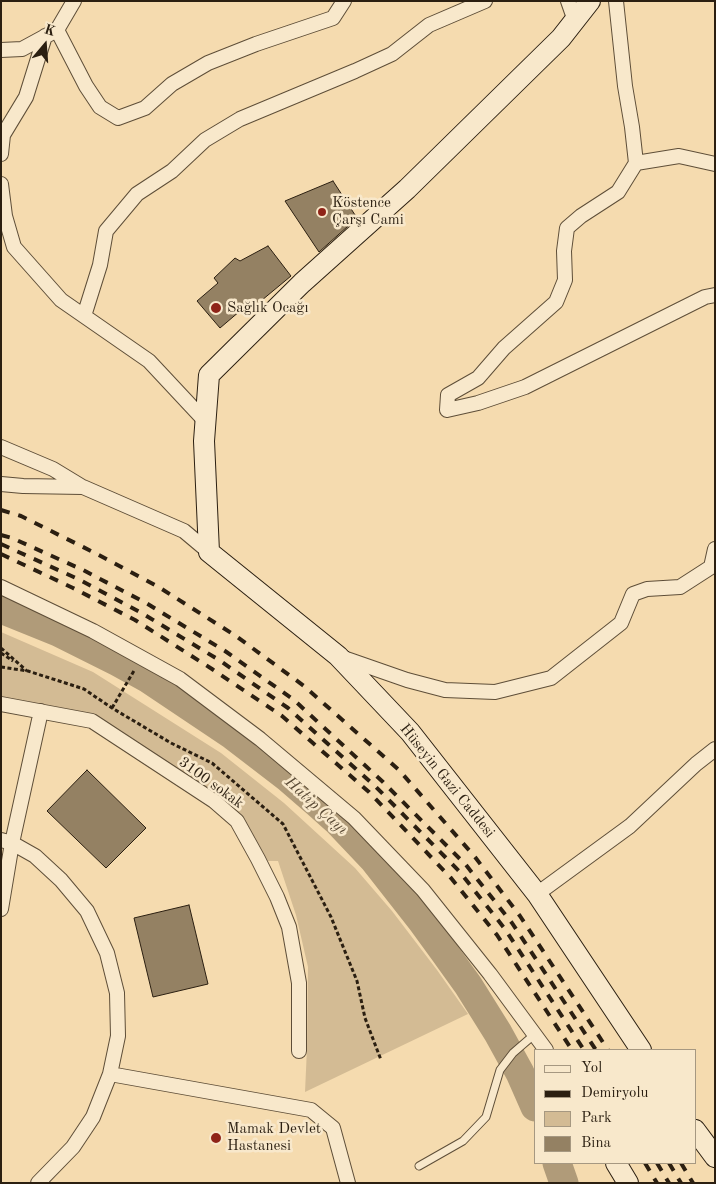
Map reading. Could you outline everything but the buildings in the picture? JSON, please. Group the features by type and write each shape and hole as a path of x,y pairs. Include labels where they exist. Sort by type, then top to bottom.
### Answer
{"street":[{"path":"1,154 3,135 26,97 51,33 74,1"},
{"path":"51,33 100,107 118,118 145,108 172,84 208,63 256,44 333,18 344,1"},
{"path":"84,316 100,265 106,231 137,194 172,171 205,140 240,119 392,54 429,25 484,1"},
{"path":"568,1 574,21"},
{"path":"209,552 204,441 209,375 302,283 406,189 561,38 590,1"},
{"path":"616,1 636,163 618,192 567,228 564,251 565,280 556,302 504,348 478,378 448,395 447,410 478,403 525,387 705,297 715,295"},
{"path":"1,50 22,49 51,33"},
{"path":"636,163 679,156 715,164"},
{"path":"1,184 5,234 14,247 61,300 149,362 206,422"},
{"path":"1,447 53,469 83,486 184,531 209,552"},
{"path":"1,484 83,486"},
{"path":"338,656 407,680 446,690 495,692 551,678 620,623 633,594 647,589 680,587 711,567 715,550"},
{"name":"Hüseyin Gazi Caddesi","path":"209,552 338,656 410,732 537,894 639,1049"},
{"path":"1,587 93,630 180,679 260,739 354,818 423,890 490,974 545,1049"},
{"name":"3100 sokak","path":"1,704 92,721 214,801 237,821 258,859 290,927 299,983 298,1051"},
{"path":"1,910 7,842 41,712"},
{"path":"537,894 630,826 696,764 715,749"},
{"path":"7,842 36,856 61,880 87,911 107,953 117,993 118,1036 110,1074 93,1117 72,1147 38,1183"},
{"path":"110,1074 310,1110 333,1128 348,1183"},
{"path":"696,1131 715,1156"},
{"path":"611,1164 616,1183"},
{"path":"617,1164 628,1183"}],"lane":[{"path":"419,1166 463,1141 486,1117 500,1070 513,1053 534,1034"}],"path":[{"path":"1,648 28,671 1,653"},
{"path":"112,708 135,668"}],"green space":[{"path":"1,632 93,672 221,753 284,803 355,868 392,911 468,1014 305,1092 308,967 296,915 278,861 268,861 242,815 120,730 93,716 1,698"}],"waterway":[{"name":"Hatip Çayı","path":"1,609 58,632 147,678 232,735 288,778 338,822 374,860 421,920 468,985 498,1033 520,1073 534,1105"},
{"name":"Hatip Çayı","path":"557,1164 564,1183"}],"railway":[{"path":"1,510 21,516 157,586 236,636 304,686 399,770 475,857 520,916 607,1049"},
{"path":"1,535 12,538 83,570 146,603 225,651 294,700 383,782 466,865 512,923 595,1049"},
{"path":"1,544 78,579 140,612 219,660 288,708 376,787 459,871 505,929 583,1049"},
{"path":"1,554 135,620 282,716 369,792 451,878 497,935 571,1049"},
{"path":"646,1164 657,1183"},
{"path":"658,1164 669,1183"},
{"path":"670,1164 681,1183"},
{"path":"682,1164 693,1183"}],"place":[{"name":"Köstence Çarşı Cami","path":"322,212"},
{"name":"Sağlık Ocağı","path":"216,308"},
{"name":"Mamak Devlet Hastanesi","path":"216,1138"}]}
